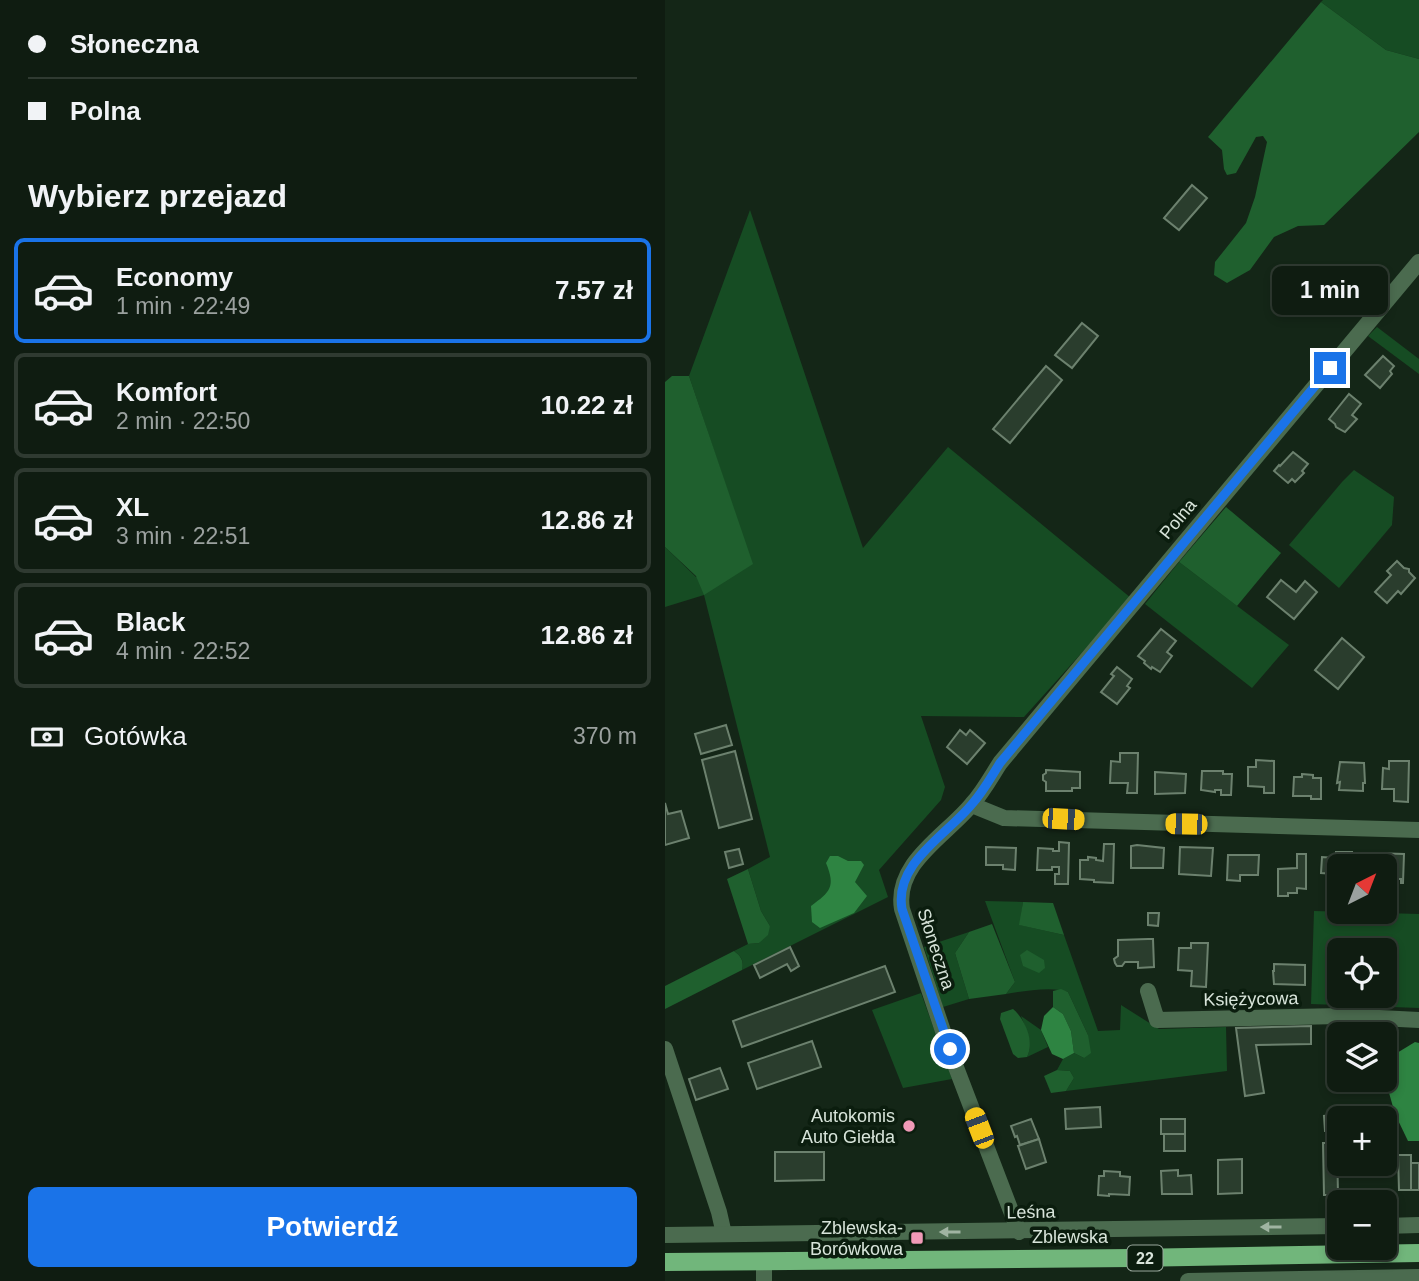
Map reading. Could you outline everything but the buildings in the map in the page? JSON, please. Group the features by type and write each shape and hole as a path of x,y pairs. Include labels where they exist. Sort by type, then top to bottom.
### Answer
{"main road":[{"name":"Zblewska","path":"665,1262 1419,1253"}],"street":[{"name":"Polna","path":"972,805 1000,763 1419,262"},
{"path":"972,805 1004,818 1419,831"},
{"name":"Słoneczna","path":"972,805 917,861 903,884 901,902 950,1049 1019,1232"},
{"name":"Księżycowa","path":"1148,991 1157,1020 1339,1016 1419,1020"},
{"path":"665,1049 724,1234"},
{"path":"1397,1226 1419,1225"},
{"name":"Leśna","path":"665,1235 1327,1226"},
{"path":"764,1262 764,1281"},
{"path":"1188,1281 1419,1277"}],"shaded area":[{"path":"1419,0 1419,59 1386,50 1321,2"},
{"path":"1321,2 1386,50 1419,59 1419,132 1324,225 1298,226 1274,237 1250,270 1227,283 1214,275 1215,262 1246,223 1255,197 1267,142 1263,136 1256,137 1236,173 1227,175 1222,150 1208,137"},
{"path":"750,210 863,548 948,447 1131,598 1024,717 921,716 945,787 941,800 879,870 888,897 742,970 741,959 734,951 748,944 759,943 770,926 761,911 748,869 770,857 704,595 665,607 665,547 696,577 752,564 689,376"},
{"path":"1377,327 1419,359 1419,374 1368,336"},
{"path":"672,376 689,376 753,564 704,595 696,576 665,547 665,382"},
{"path":"1354,470 1394,497 1392,525 1339,588 1289,545"},
{"path":"1226,507 1281,553 1237,606 1179,562"},
{"path":"1179,562 1289,645 1252,688 1145,604"},
{"path":"830,856 861,861 864,865 855,882 867,896 854,913 820,928 812,922 811,906 827,893 831,883 826,863"},
{"path":"748,869 761,911 770,926 768,935 759,943 748,944 727,879"},
{"path":"985,901 1023,902 1020,925 1064,935 1098,1031 1120,1030 1121,1005 1159,1029 1226,1027 1227,1071 1066,1091 1074,1078 1070,1071 1057,1070 1063,1059 1074,1053 1084,1058 1088,1035 1068,992 1047,989 1006,994 1015,982"},
{"path":"1023,902 1053,903 1064,935 1019,925"},
{"path":"1314,911 1327,911 1327,924 1397,924 1397,913 1419,914 1419,1008 1397,1007 1397,938 1327,938 1327,1005 1311,1004"},
{"path":"992,924 1015,982 1006,994 969,999 955,953 969,932"},
{"path":"969,932 955,953 969,999 943,1007 924,947"},
{"path":"1027,950 1044,960 1045,968 1039,973 1023,966 1020,955"},
{"path":"734,951 741,959 742,970 665,1009 665,986"},
{"path":"1061,989 1068,992 1088,1035 1091,1053 1084,1058 1074,1053 1071,1031 1063,1014 1053,1007 1053,991"},
{"path":"921,993 952,1079 903,1088 872,1010"},
{"path":"1053,1007 1063,1014 1071,1031 1074,1053 1063,1059 1052,1054 1041,1030 1044,1016"},
{"path":"1013,1009 1027,1031 1030,1045 1027,1057 1018,1058 1013,1054 1000,1019 1001,1013"},
{"path":"1021,1016 1041,1030 1048,1047 1027,1057 1029,1042"},
{"path":"1415,1042 1419,1043 1419,1141 1408,1141 1397,1118 1397,1106 1393,1106 1389,1092 1397,1092 1397,1053"},
{"path":"1057,1070 1070,1071 1074,1078 1066,1091 1051,1093 1044,1076"}],"place":[{"name":"Autokomis Auto Giełda","path":"909,1126"},
{"name":"Zblewska- Borówkowa","path":"917,1238"}],"route":[{"path":"950,1049 902,909 903,884 917,861 972,805 1000,763 1330,368"}]}
